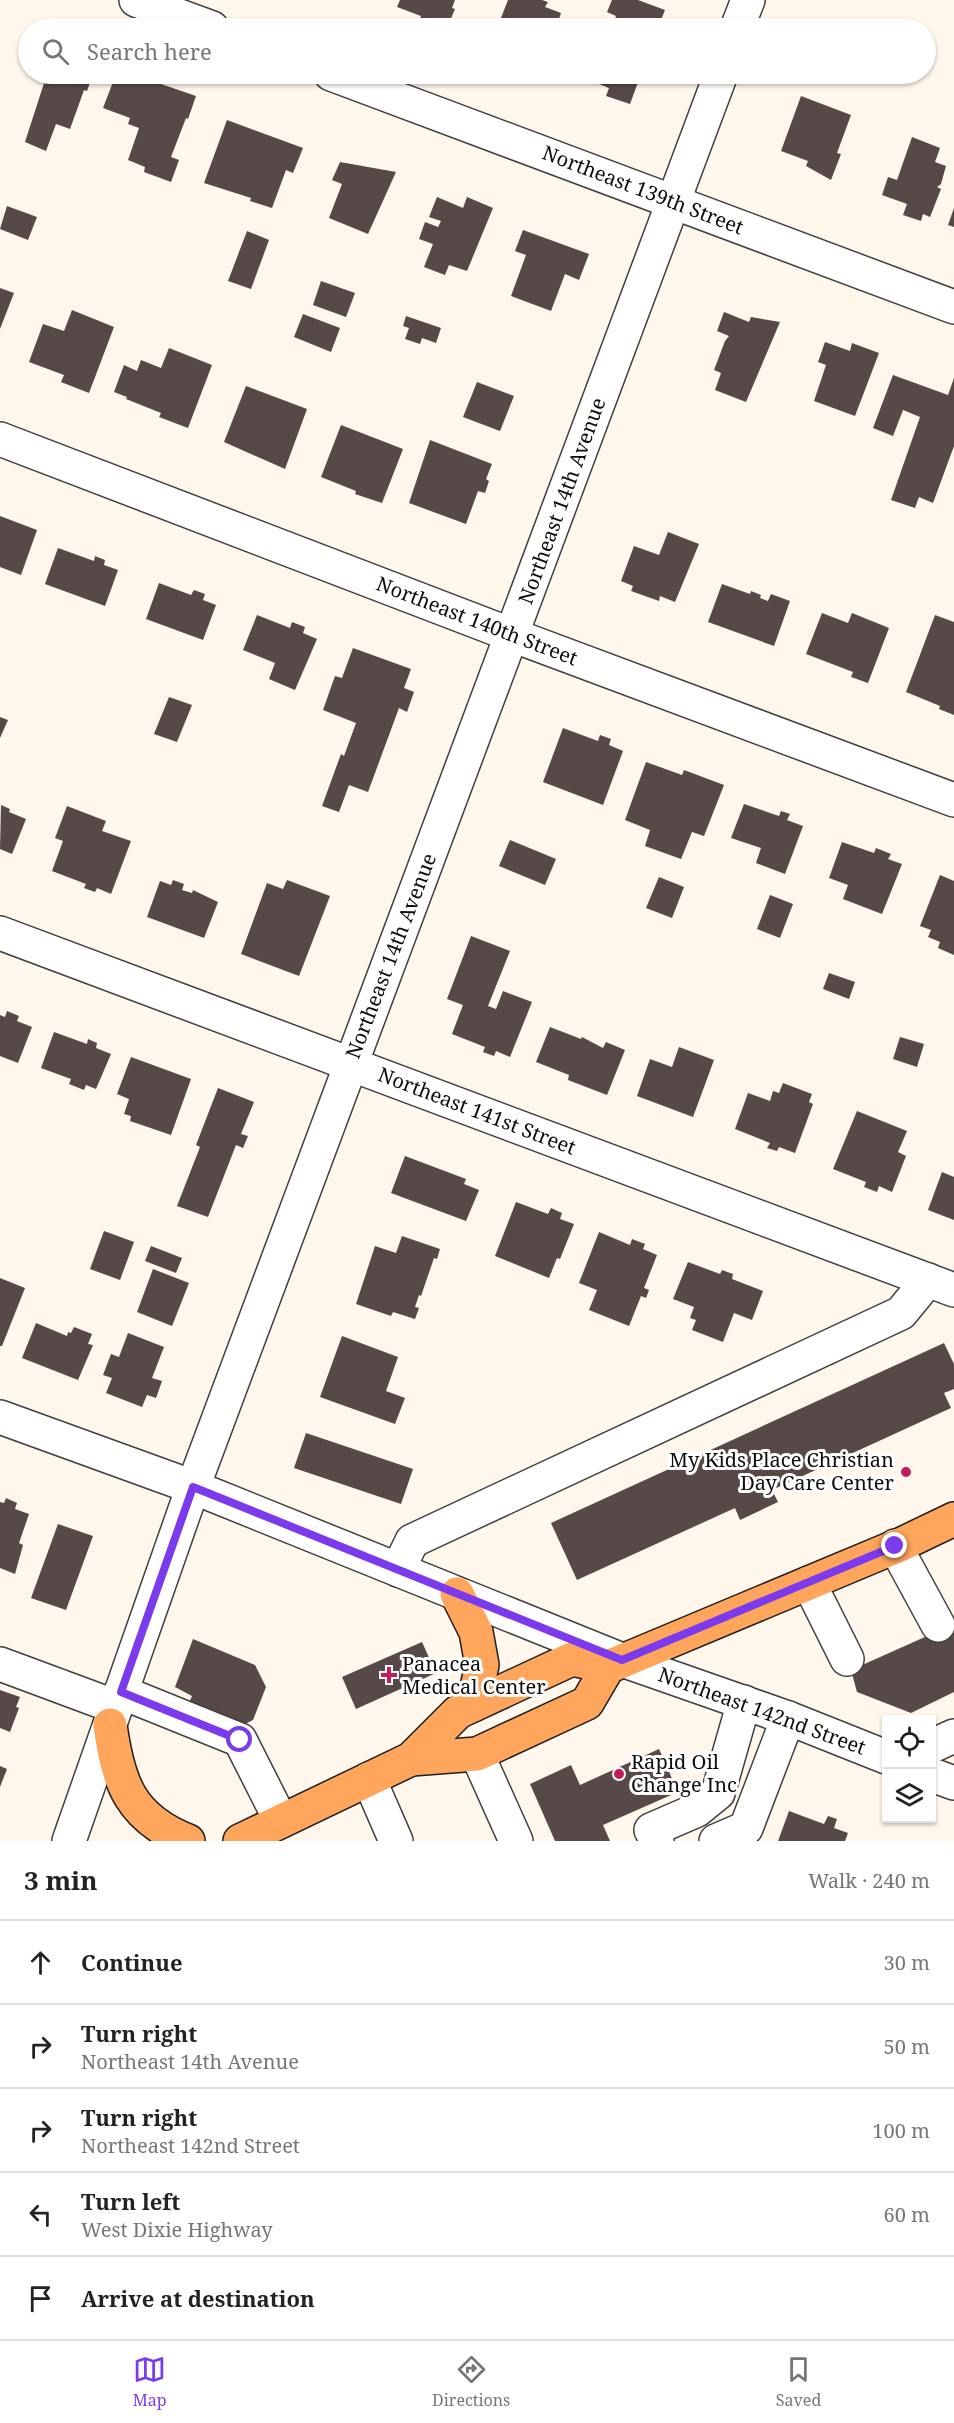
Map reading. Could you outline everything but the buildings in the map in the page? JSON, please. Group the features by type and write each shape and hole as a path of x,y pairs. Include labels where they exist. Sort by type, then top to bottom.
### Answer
{"main road":[{"path":"240,1841 411,1759 458,1712 572,1659 615,1663 954,1519"},
{"path":"457,1594 476,1632 482,1665 473,1705"},
{"path":"411,1759 477,1754 587,1703 615,1663"},
{"path":"115,1708 115,1764 130,1795 145,1816 170,1834 188,1841"}],"street":[{"path":"136,0 185,18"},
{"path":"741,18 748,0"},
{"name":"Northeast 139th Street","path":"358,84 954,307"},
{"name":"Northeast 14th Avenue","path":"69,1841 193,1487 717,84"},
{"name":"Northeast 140th Street","path":"0,439 512,635 954,800"},
{"name":"Northeast 141st Street","path":"0,933 941,1285"},
{"path":"398,1570 412,1541 902,1313 941,1285"},
{"name":"Northeast 142nd Street","path":"0,1417 193,1487 457,1594 615,1663 744,1702 882,1755"},
{"path":"895,1546 938,1625"},
{"path":"809,1582 847,1659"},
{"path":"0,1664 115,1708 240,1740 281,1821"},
{"path":"654,1835 698,1810 718,1793 744,1702"},
{"path":"716,1841 746,1828 788,1718"},
{"path":"936,1744 954,1736"},
{"path":"477,1754 516,1841"},
{"path":"936,1776 954,1783"},
{"path":"369,1779 396,1841"}],"place":[{"name":"My Kids Place Christian Day Care Center","path":"906,1472"},
{"name":"Panacea Medical Center","path":"389,1675"},
{"name":"Rapid Oil Change Inc","path":"619,1774"}],"route":[{"path":"240,1740 121,1692 193,1487 622,1660 895,1546"}]}
